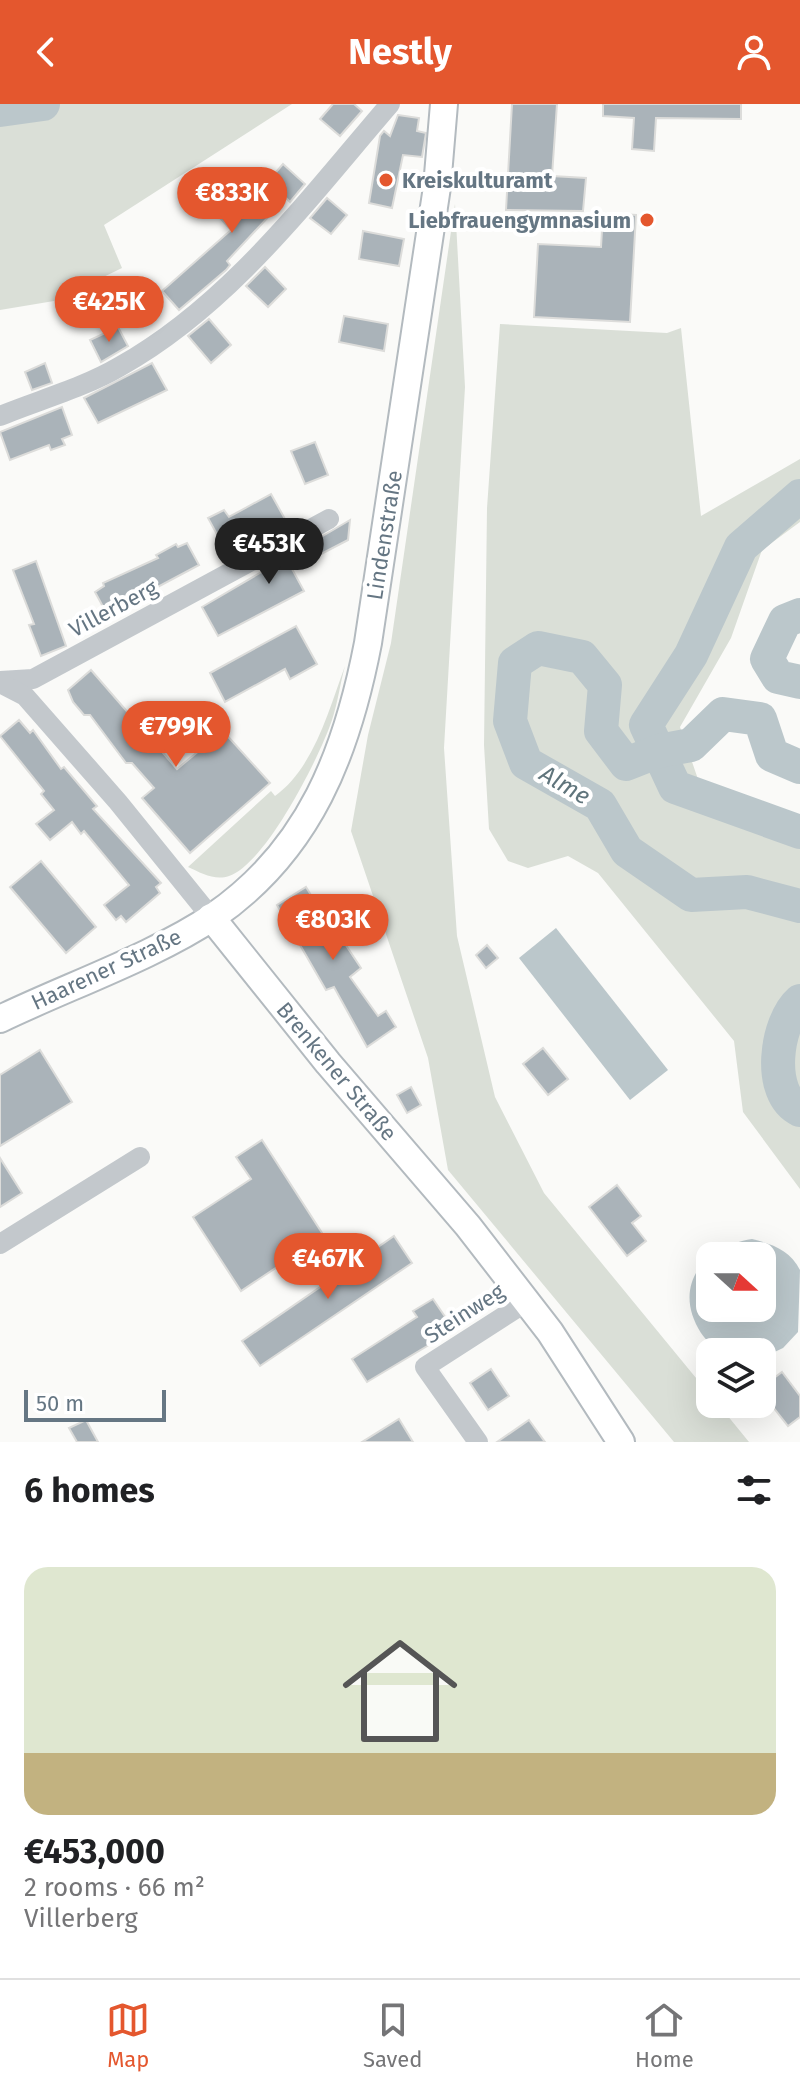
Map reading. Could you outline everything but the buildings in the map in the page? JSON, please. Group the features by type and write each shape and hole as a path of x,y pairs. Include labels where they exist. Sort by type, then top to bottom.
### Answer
{"main road":[{"name":"Lindenstraße","path":"211,917 244,893 270,867 310,812 344,743 357,699 437,187 444,104"},
{"name":"Haarener Straße","path":"0,1019 211,917"},
{"name":"Brenkener Straße","path":"211,917 328,1063 468,1226 526,1302 621,1442"}],"street":[{"path":"0,416 118,368 203,307 247,267 390,104"},
{"name":"Villerberg","path":"0,682 33,679 329,519"},
{"name":"Brenkener Straße","path":"0,682 25,696 118,802 211,917"},
{"path":"0,1244 140,1157"},
{"name":"Steinweg","path":"478,1442 425,1367 526,1302"}],"shaded area":[{"path":"0,104 292,104 104,225 122,268 54,301 0,310"},
{"path":"455,204 465,387 444,748 457,936 495,1097 544,1193 696,1378 696,1418 729,1418 749,1442 674,1442 448,1170 428,1058 351,831 368,735 391,643"},
{"path":"500,324 667,333 681,328 701,516 800,459 800,522 762,550 731,638 680,727 700,785 800,820 800,1189 743,1112 734,1041 598,873 568,856 528,868 508,861 489,829 484,745 487,508"},
{"path":"345,666 332,720 316,758 290,807 259,852 229,876 208,876 188,867 271,791 275,796 289,784 300,770 319,737"},
{"path":"556,928 668,1070 630,1100 519,958"},
{"path":"776,1248 791,1257 800,1270 798,1332 776,1351 776,1338 705,1338 701,1333 693,1316 691,1284 696,1273 696,1322 776,1322"}],"waterway":[{"path":"0,110 43,104"},
{"name":"Alme","path":"800,496 741,547 691,655 646,725 675,787 800,832"},
{"name":"Alme","path":"800,615 785,621 767,659 778,677 800,682"},
{"name":"Alme","path":"800,767 772,755 760,719 723,714 691,745 659,751 626,764 601,731 605,685 582,657 538,648 515,663 510,721 526,763 600,805 627,851 691,895 747,892 800,906"},
{"name":"Alme","path":"800,1001 785,1025 778,1057 782,1089 789,1102 800,1110"}],"place":[{"name":"Kreiskulturamt","path":"386,180"},
{"name":"Liebfrauengymnasium","path":"647,220"}]}
